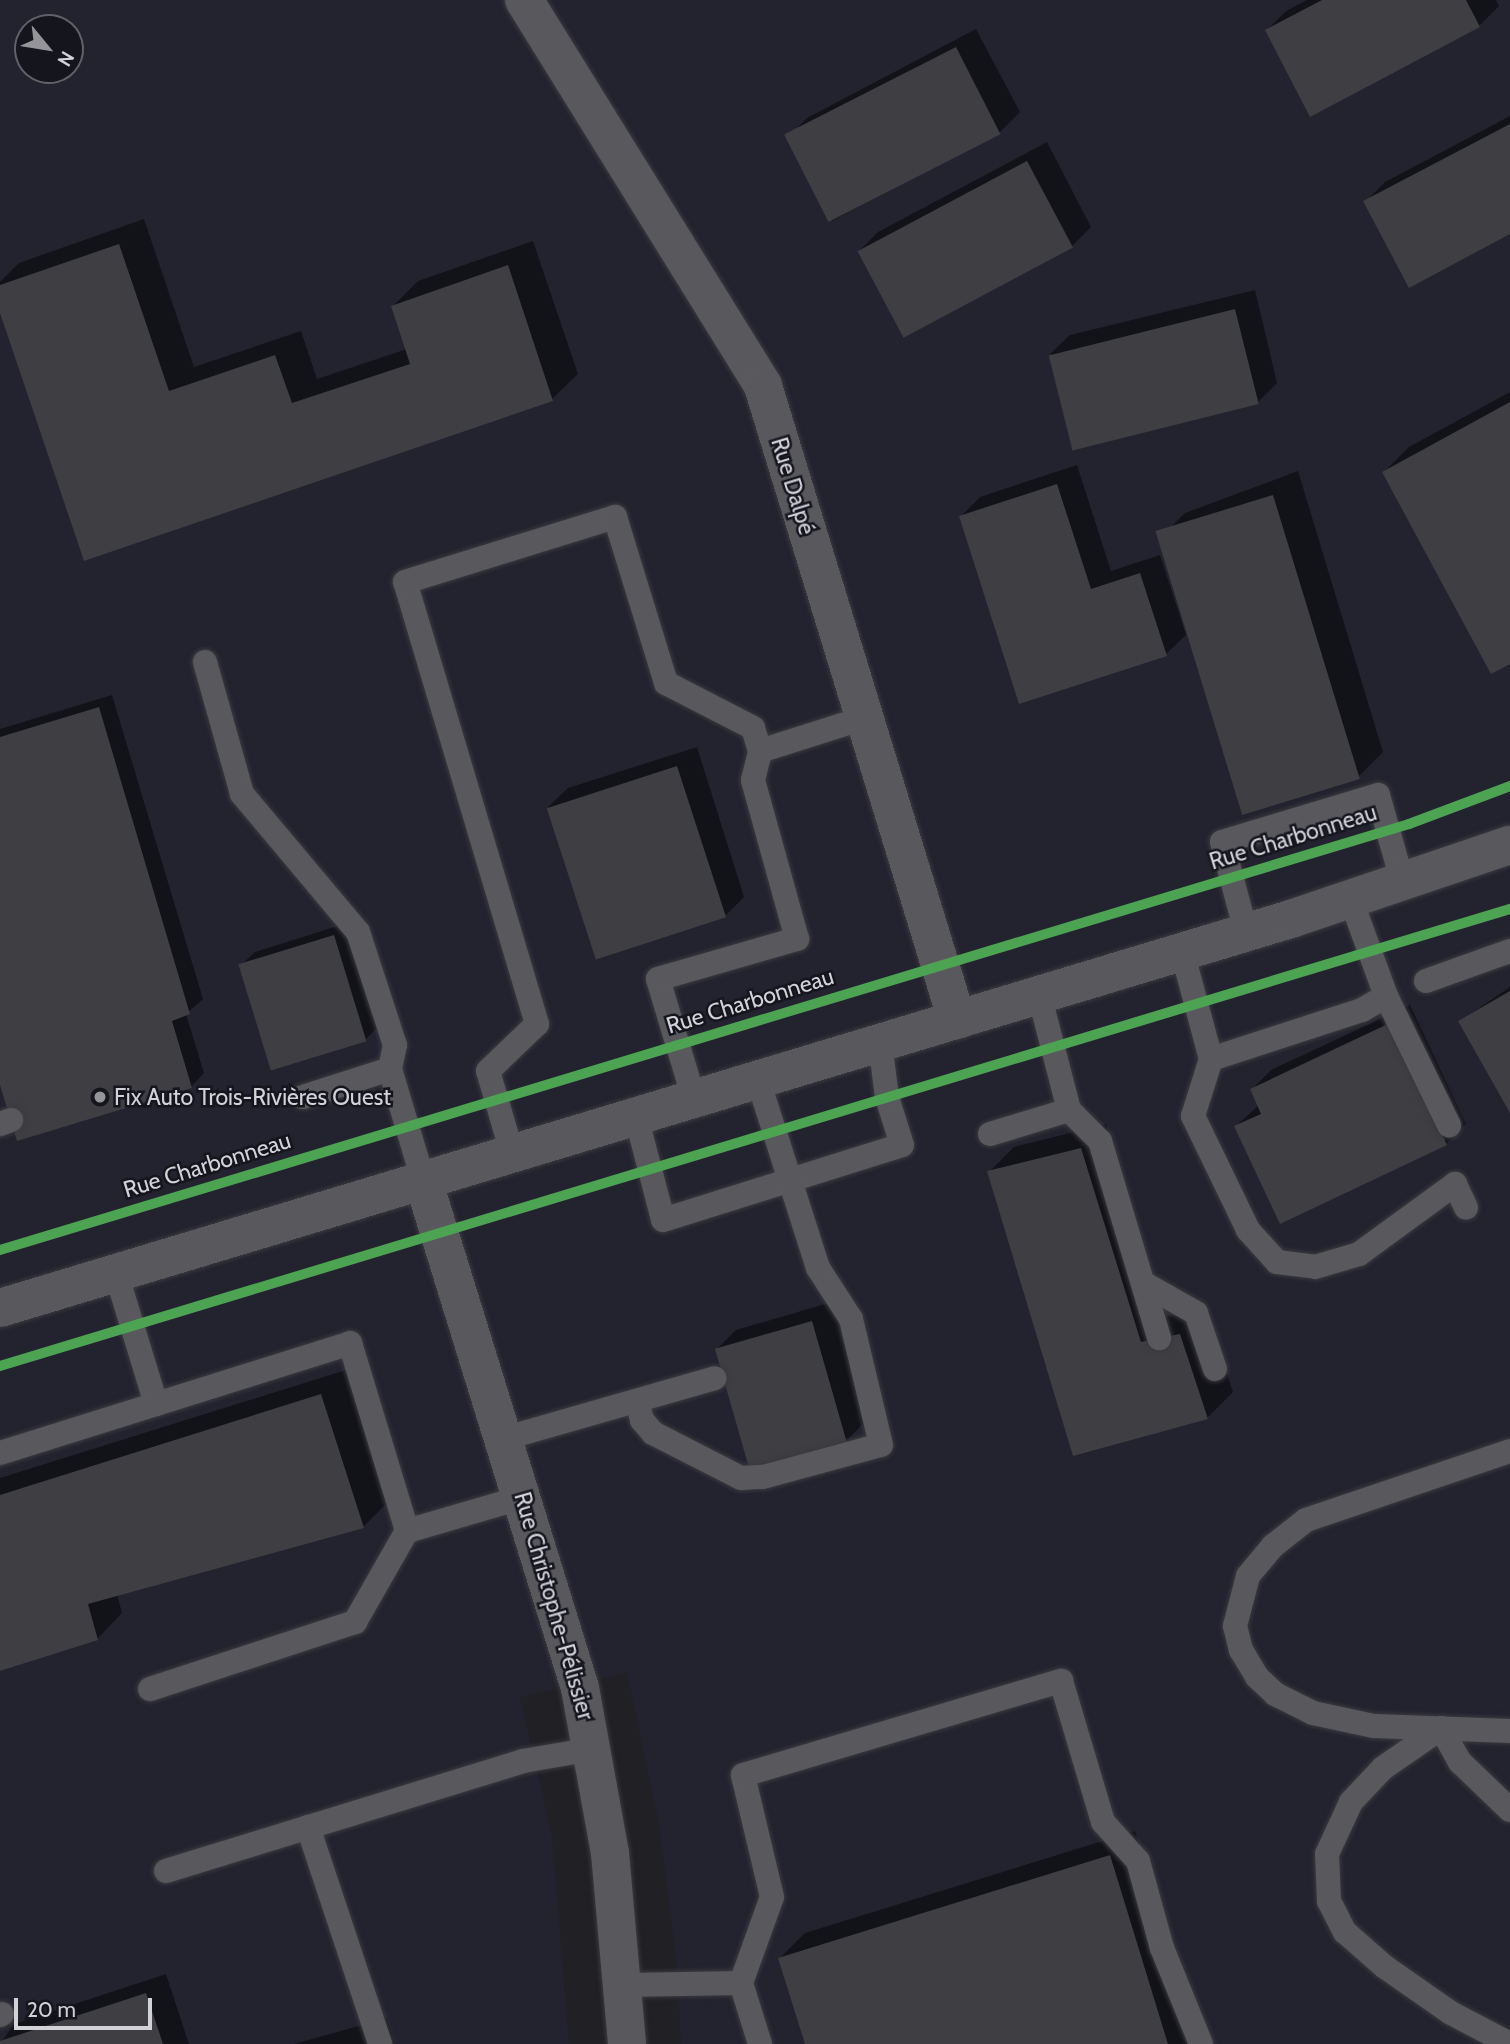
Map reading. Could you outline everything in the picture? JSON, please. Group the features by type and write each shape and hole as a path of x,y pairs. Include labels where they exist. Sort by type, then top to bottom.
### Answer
{"street":[{"name":"Rue Dalpé","path":"524,0 763,387 957,1020"},
{"path":"0,1308 1404,884 1510,845"},
{"name":"Rue Christophe-Pélissier","path":"423,1180 506,1438 580,1688 593,1749 624,1985 627,2044"}],"lane":[{"path":"512,1153 488,1071 537,1024 405,582 615,517 666,683 753,728 760,751 753,780 797,939 658,979 694,1099"},
{"path":"205,662 242,794 358,932 395,1045 390,1069 423,1180"},
{"path":"760,751 864,718"},
{"path":"1246,932 1222,842 1378,795 1404,884"},
{"path":"1350,900 1386,996 1449,1125"},
{"path":"1182,951 1211,1059 1193,1116 1248,1230 1277,1262 1315,1267 1359,1254 1455,1184 1466,1208"},
{"path":"1426,981 1510,951"},
{"path":"1039,994 1069,1110 1100,1142 1159,1338"},
{"path":"1211,1059 1362,1010 1386,996"},
{"path":"636,1116 663,1220 902,1145 887,1097 880,1042"},
{"path":"303,1097 390,1069"},
{"path":"637,1401 642,1420 653,1433 741,1478 763,1477 881,1445 850,1319 818,1268 788,1181 758,1080"},
{"path":"990,1134 1069,1110"},
{"path":"116,1273 156,1405"},
{"path":"1143,1283 1196,1313 1215,1369"},
{"path":"0,1453 350,1343 407,1531"},
{"path":"506,1438 715,1378"},
{"path":"1510,1451 1306,1520 1254,1567 1237,1604 1235,1626 1241,1650 1257,1677 1275,1694 1313,1713 1346,1722 1510,1731"},
{"path":"150,1689 355,1622 407,1531 523,1497"},
{"path":"760,2044 741,1983 772,1896 743,1776 1061,1681 1103,1822 1138,1861 1162,1948 1201,2044"},
{"path":"1441,1728 1460,1762 1510,1810"},
{"path":"1441,1728 1383,1768 1351,1802 1327,1854 1329,1901 1345,1932 1385,1967 1451,2012 1510,2044"},
{"path":"166,1871 523,1761 593,1749"},
{"path":"309,1827 380,2044"},
{"path":"624,1985 741,1983"}],"shaded area":[{"path":"0,0 1510,0 1510,2044 681,2044 677,1964 659,1823 627,1672 520,1697 552,1837 569,2044 0,2044"}],"building":[{"path":"1322,0 1466,0 1480,27 1310,117 1265,30"},
{"path":"956,47 1000,134 829,222 784,135"},
{"path":"1510,124 1510,234 1409,288 1363,201"},
{"path":"1027,161 1073,248 903,338 857,251"},
{"path":"119,244 169,391 275,355 292,403 410,364 391,306 508,265 553,401 84,561 0,313 0,285"},
{"path":"1235,309 1259,404 1072,451 1049,355"},
{"path":"1510,402 1510,664 1491,674 1382,472"},
{"path":"1057,484 1091,589 1140,573 1167,656 1019,704 959,516"},
{"path":"1273,495 1360,779 1242,815 1155,531"},
{"path":"99,707 190,1014 172,1021 192,1088 17,1141 0,1085 0,737"},
{"path":"677,766 726,917 596,960 547,808"},
{"path":"334,935 366,1041 271,1070 238,964"},
{"path":"1510,991 1510,1113 1458,1021"},
{"path":"1390,1023 1447,1145 1280,1224 1234,1126 1261,1114 1250,1089"},
{"path":"1081,1148 1141,1342 1180,1334 1208,1419 1073,1456 987,1171"},
{"path":"812,1321 847,1442 750,1470 715,1349"},
{"path":"321,1394 364,1528 88,1604 98,1640 0,1671 0,1495"},
{"path":"1110,1855 1168,2044 805,2044 778,1958"},
{"path":"146,1993 163,2044 0,2044 0,2041"}],"cycle path":[{"name":"Rue Charbonneau","path":"0,1250 1409,824 1510,786"},
{"path":"0,1366 1510,909"}],"place":[{"name":"Fix Auto Trois-Rivières Ouest","path":"100,1097"}]}
